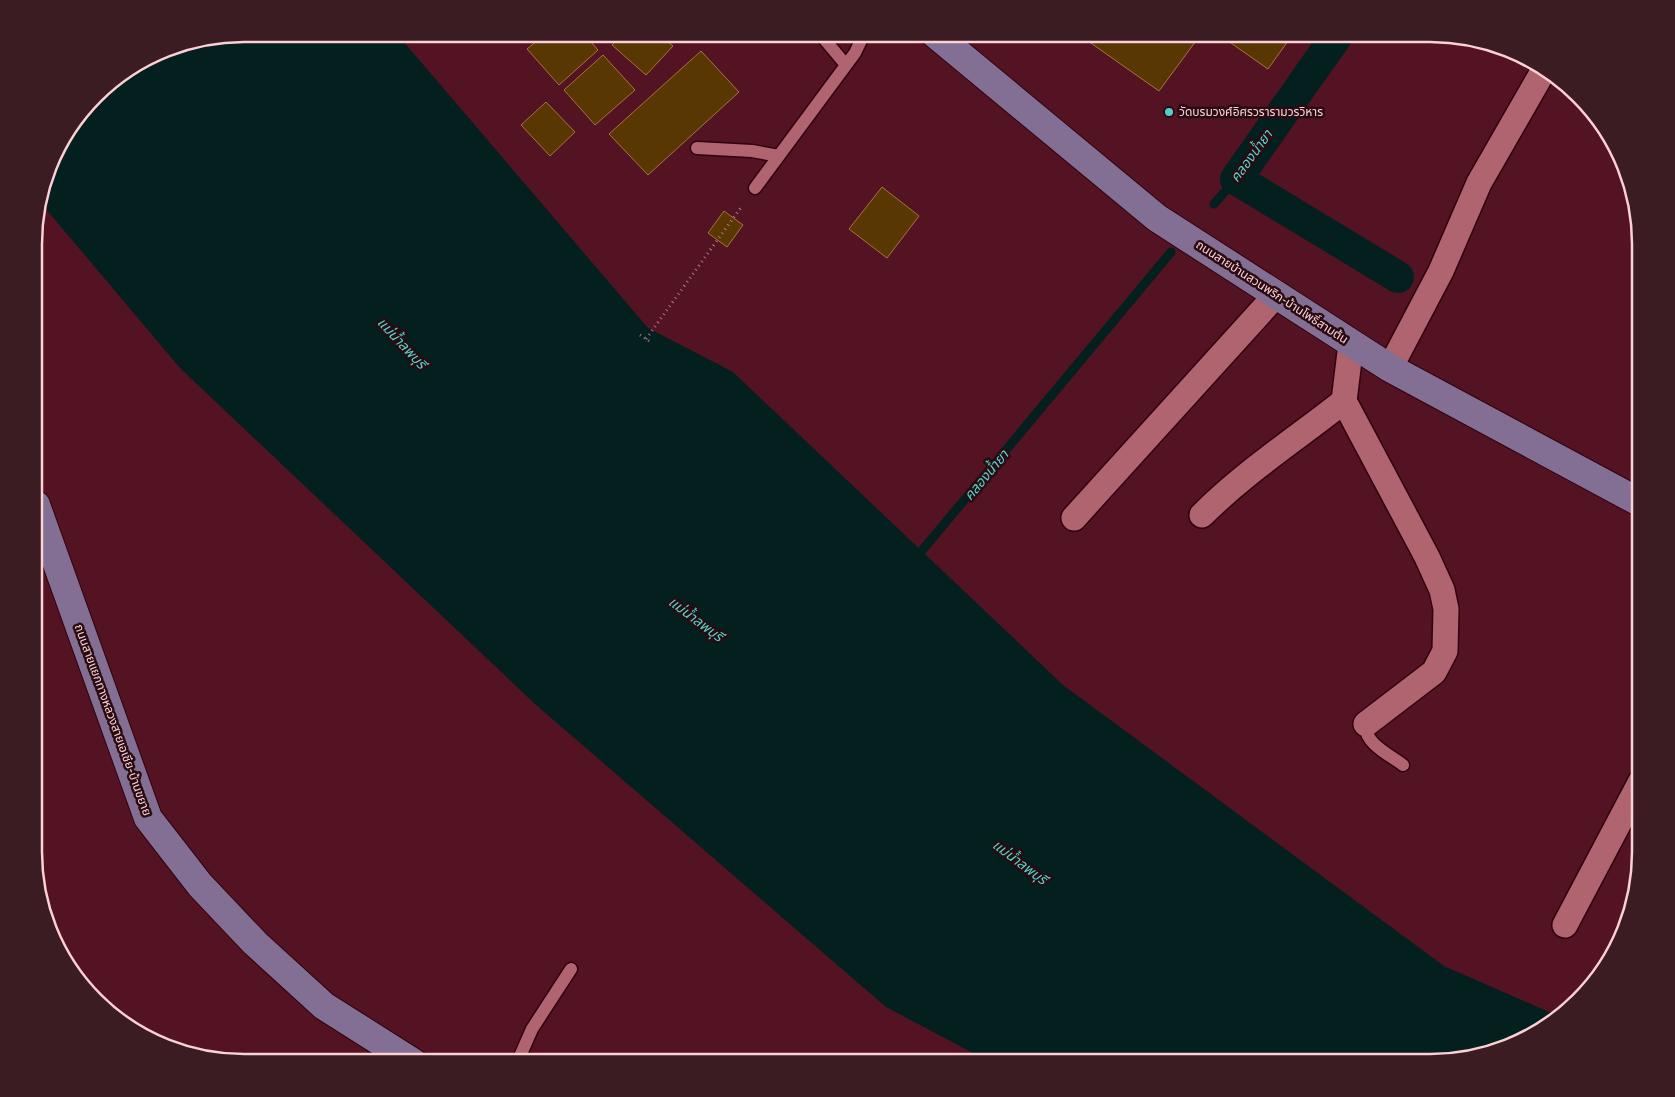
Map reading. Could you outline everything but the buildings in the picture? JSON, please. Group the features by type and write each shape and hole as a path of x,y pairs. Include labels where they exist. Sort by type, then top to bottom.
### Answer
{"street":[{"name":"ถนนสายบ้านสวนพริก-บ้านโพธิ์สามต้น","path":"945,42 1157,218 1390,368 1632,498"},
{"path":"1390,368 1441,271 1479,183 1541,76"},
{"path":"1074,518 1277,294"},
{"path":"1350,344 1344,401 1427,557 1442,590 1446,609 1445,651 1434,672 1366,724"},
{"path":"1202,515 1244,475 1305,432 1344,401"},
{"name":"ถนนสายแยกทางหลวงสายเอเชีย-บ้านขยาย","path":"42,523 148,818 200,885 262,950 324,1006 401,1055"},
{"path":"1565,925 1632,798"}],"lane":[{"path":"827,42 846,65"},
{"path":"755,188 855,53 860,42"},
{"path":"696,148 752,151 779,156"},
{"path":"1366,724 1365,731 1368,739 1403,765"},
{"path":"521,1055 532,1029 571,969"}],"path":[{"path":"646,339 755,188"},
{"path":"640,335 652,343"}],"water":[{"name":"แม่น้ำลพบุรี","path":"245,42 404,42 648,328 733,372 1063,685 1444,966 1552,1013 1520,1034 1495,1044 1470,1051 1430,1055 977,1055 886,1007 535,704 180,368 45,208 58,167 77,132 93,111 122,84 155,63 193,49 218,44"}],"waterway":[{"path":"1332,42 1236,179 1398,277"},
{"name":"คลองน้ำยา","path":"1214,204 1236,179"},
{"name":"คลองน้ำยา","path":"915,559 1171,252"}],"place":[{"name":"วัดบรมวงศ์อิศรวรารามวรวิหาร","path":"1169,112"}]}
